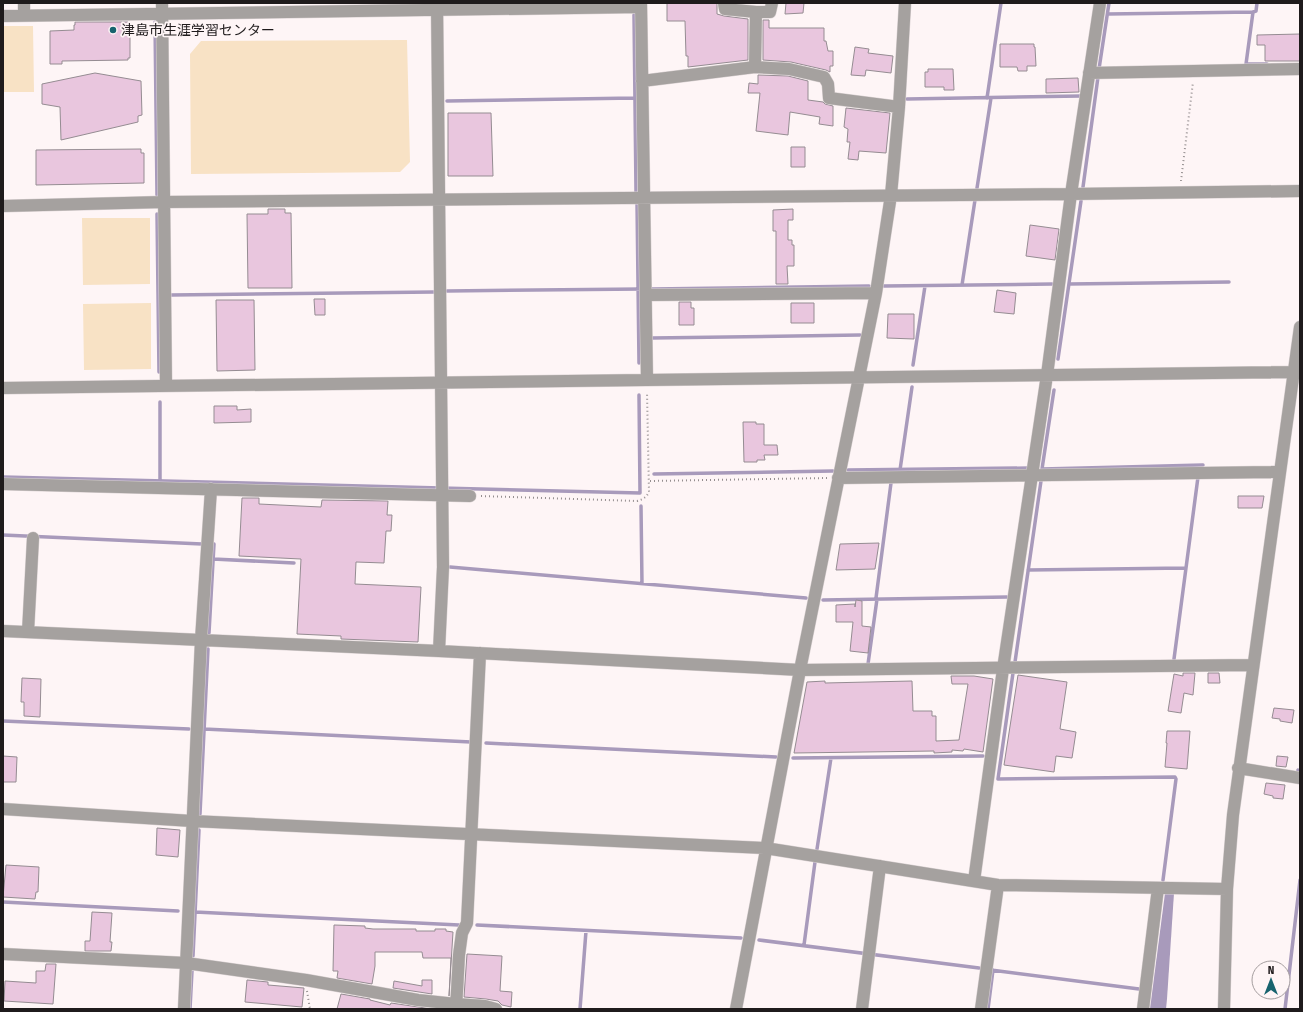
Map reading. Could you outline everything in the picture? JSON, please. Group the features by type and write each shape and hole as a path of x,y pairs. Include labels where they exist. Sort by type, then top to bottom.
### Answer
{"street":[{"path":"24,3 24,15"},
{"path":"724,3 725,9 756,12 770,12 772,3"},
{"path":"736,1009 765,848 876,293 891,196 899,107 905,3"},
{"path":"974,881 1071,194 1100,3"},
{"path":"3,16 162,8 641,5 647,380"},
{"path":"437,6 443,567 439,651"},
{"path":"162,8 166,386"},
{"path":"755,67 756,12"},
{"path":"642,81 755,67 789,69 824,77 828,84 829,98 899,107"},
{"path":"1089,73 1300,69"},
{"path":"3,206 164,202 891,196 1300,190"},
{"path":"646,295 876,293"},
{"path":"1224,1009 1227,889 1232,815 1300,327"},
{"path":"3,388 1294,372"},
{"path":"838,478 1279,472"},
{"path":"3,484 211,489 442,490 470,496"},
{"path":"184,1009 201,640 211,489"},
{"path":"28,632 33,538"},
{"path":"3,631 480,653 800,670 1003,669 1253,665"},
{"path":"456,1007 459,955 462,933 467,923 480,653"},
{"path":"1238,768 1300,778"},
{"path":"3,810 192,821 765,848 998,885 1227,889"},
{"path":"862,1009 880,866"},
{"path":"980,1009 998,885"},
{"path":"1143,1009 1158,888"},
{"path":"3,954 186,963 306,980 456,1007 485,1006 496,1009"}],"path":[{"path":"1180,192 1194,71"},
{"path":"470,496 637,501 644,499 649,492 647,380"},
{"path":"649,481 838,478"},
{"path":"306,980 310,1009"}],"shaded area":[{"path":"3,26 33,26 34,92 3,92"},
{"path":"407,40 410,162 400,172 191,174 190,54 201,41"},
{"path":"82,218 150,218 150,284 83,285"},
{"path":"151,303 151,369 84,370 83,304"},
{"path":"1165,893 1174,893 1166,1009 1150,1009"}],"building":[{"path":"667,3 717,3 717,14 748,19 748,60 688,67 688,56 686,56 685,21 667,21"},
{"path":"786,3 804,3 803,13 785,14"},
{"path":"763,20 769,20 769,28 824,28 824,41 826,41 828,51 833,51 833,66 830,66 830,72 791,62 763,60"},
{"path":"75,22 128,22 128,24 130,24 130,58 128,58 128,60 62,61 62,64 50,64 50,31 74,30"},
{"path":"1300,34 1300,61 1265,61 1265,45 1257,45 1257,35"},
{"path":"1000,44 1034,44 1036,66 1027,66 1027,71 1018,71 1017,67 1000,67"},
{"path":"855,47 869,49 868,53 893,56 891,73 866,70 865,76 851,75"},
{"path":"928,69 953,69 954,90 944,90 944,87 925,87 925,72 928,72"},
{"path":"95,73 141,81 142,115 138,116 138,122 61,140 60,107 42,104 42,84"},
{"path":"758,75 788,76 808,81 808,100 823,102 833,106 833,126 819,124 820,117 790,112 788,135 756,131 760,93 748,93 749,83 758,84"},
{"path":"1078,78 1079,92 1046,93 1046,79"},
{"path":"846,108 890,113 886,153 859,151 858,160 848,159 850,142 847,142 848,129 844,127"},
{"path":"448,113 491,113 493,176 448,176"},
{"path":"791,147 805,147 805,167 791,167"},
{"path":"141,149 141,153 144,153 144,183 36,185 36,150"},
{"path":"268,209 285,209 285,213 291,213 292,288 248,288 247,214 268,214"},
{"path":"793,209 793,220 788,220 788,240 792,240 792,245 794,245 794,266 787,266 788,284 776,284 776,231 773,231 773,210"},
{"path":"1030,225 1059,229 1055,260 1026,256"},
{"path":"997,290 1016,293 1014,314 994,312"},
{"path":"314,299 325,299 325,315 315,315"},
{"path":"216,300 254,300 255,370 217,371"},
{"path":"679,302 691,302 691,308 694,308 694,325 679,325"},
{"path":"791,303 814,303 814,323 791,323"},
{"path":"888,314 914,314 914,339 887,338"},
{"path":"214,406 237,406 237,410 251,409 251,422 214,423"},
{"path":"743,422 756,422 756,424 764,424 764,445 777,445 778,455 764,455 765,460 757,460 757,462 744,462"},
{"path":"1238,496 1264,496 1262,508 1238,508"},
{"path":"242,498 259,498 259,504 321,507 322,500 388,501 387,515 392,515 391,531 386,531 384,563 356,562 355,584 421,587 418,642 341,639 341,636 297,634 301,559 239,556"},
{"path":"879,543 875,569 836,570 840,544"},
{"path":"856,600 862,601 862,626 871,627 868,653 850,651 853,622 836,622 836,605 855,604 855,607"},
{"path":"1183,673 1195,673 1193,695 1184,693 1181,713 1168,711 1174,674 1183,676"},
{"path":"1208,673 1219,673 1220,683 1208,683"},
{"path":"1018,675 1067,682 1060,729 1076,732 1072,758 1056,756 1054,772 1004,765"},
{"path":"951,676 974,676 993,679 983,752 964,749 963,751 952,750 952,752 934,753 934,751 794,753 807,682 912,681 913,711 932,711 932,716 936,716 936,741 959,740 968,684 952,684"},
{"path":"22,678 41,679 40,717 24,716 24,702 21,702"},
{"path":"1274,708 1294,710 1292,723 1272,718"},
{"path":"1167,731 1190,731 1187,769 1165,767"},
{"path":"3,756 17,757 16,782 3,782"},
{"path":"1277,756 1288,757 1286,767 1276,766"},
{"path":"1266,783 1285,785 1283,799 1273,798 1273,796 1264,794"},
{"path":"157,828 180,830 178,857 156,855"},
{"path":"6,865 39,867 38,892 36,892 35,899 3,897"},
{"path":"92,912 112,913 110,942 112,942 111,951 85,951 85,941 90,941"},
{"path":"334,925 365,926 365,928 373,929 416,929 416,931 435,931 435,929 446,929 446,931 453,932 449,996 451,958 423,958 422,952 375,952 375,966 372,984 337,978 338,971 333,971"},
{"path":"467,954 502,956 500,991 512,992 511,1007 502,1005 498,1001 464,997"},
{"path":"46,964 56,964 53,1004 4,1001 5,981 36,983 36,971 45,971"},
{"path":"247,980 268,982 268,985 304,988 302,1007 245,1002"},
{"path":"422,980 432,980 432,994 393,988 394,981 422,986"},
{"path":"341,994 370,999 390,1005 391,1003 432,1009 337,1009"}],"waterway":[{"path":"987,98 1001,3"},
{"path":"1099,69 1109,3"},
{"path":"1253,12 1256,11 1257,3"},
{"path":"1108,14 1253,12 1246,64 1267,64"},
{"path":"634,15 636,192"},
{"path":"155,22 157,195"},
{"path":"1083,187 1098,77"},
{"path":"907,99 1081,96"},
{"path":"447,101 635,98"},
{"path":"977,188 991,98"},
{"path":"962,285 975,200"},
{"path":"1058,359 1081,201"},
{"path":"637,203 639,363"},
{"path":"157,214 159,372"},
{"path":"1069,284 1229,282"},
{"path":"884,286 1052,284"},
{"path":"652,289 869,286"},
{"path":"913,365 925,286"},
{"path":"447,291 642,289"},
{"path":"171,295 434,292"},
{"path":"652,338 860,335"},
{"path":"900,470 912,387"},
{"path":"1054,390 1042,469 1203,465"},
{"path":"3,477 640,493 639,395"},
{"path":"160,402 160,480"},
{"path":"848,470 1028,468"},
{"path":"654,474 833,471"},
{"path":"1174,659 1198,477"},
{"path":"1015,662 1041,481"},
{"path":"876,598 891,483"},
{"path":"641,506 642,584"},
{"path":"3,535 202,544"},
{"path":"209,633 214,544"},
{"path":"213,559 294,563"},
{"path":"450,567 806,598"},
{"path":"1028,570 1186,568"},
{"path":"823,600 1007,597"},
{"path":"868,664 877,599"},
{"path":"200,814 208,649"},
{"path":"1013,673 998,779 1175,777 1176,779 1163,880"},
{"path":"3,721 189,729"},
{"path":"204,729 471,742"},
{"path":"486,743 776,757"},
{"path":"793,758 983,756"},
{"path":"817,849 831,758"},
{"path":"193,956 199,830"},
{"path":"804,945 815,862"},
{"path":"1285,1009 1300,880"},
{"path":"3,902 178,911"},
{"path":"195,912 459,925"},
{"path":"477,925 741,938"},
{"path":"580,1009 586,931"},
{"path":"759,940 979,968"},
{"path":"991,970 1139,989"},
{"path":"988,1009 993,970"},
{"path":"190,1009 192,971"}],"place":[{"name":"津島市生涯学習センター","path":"113,30"}]}
